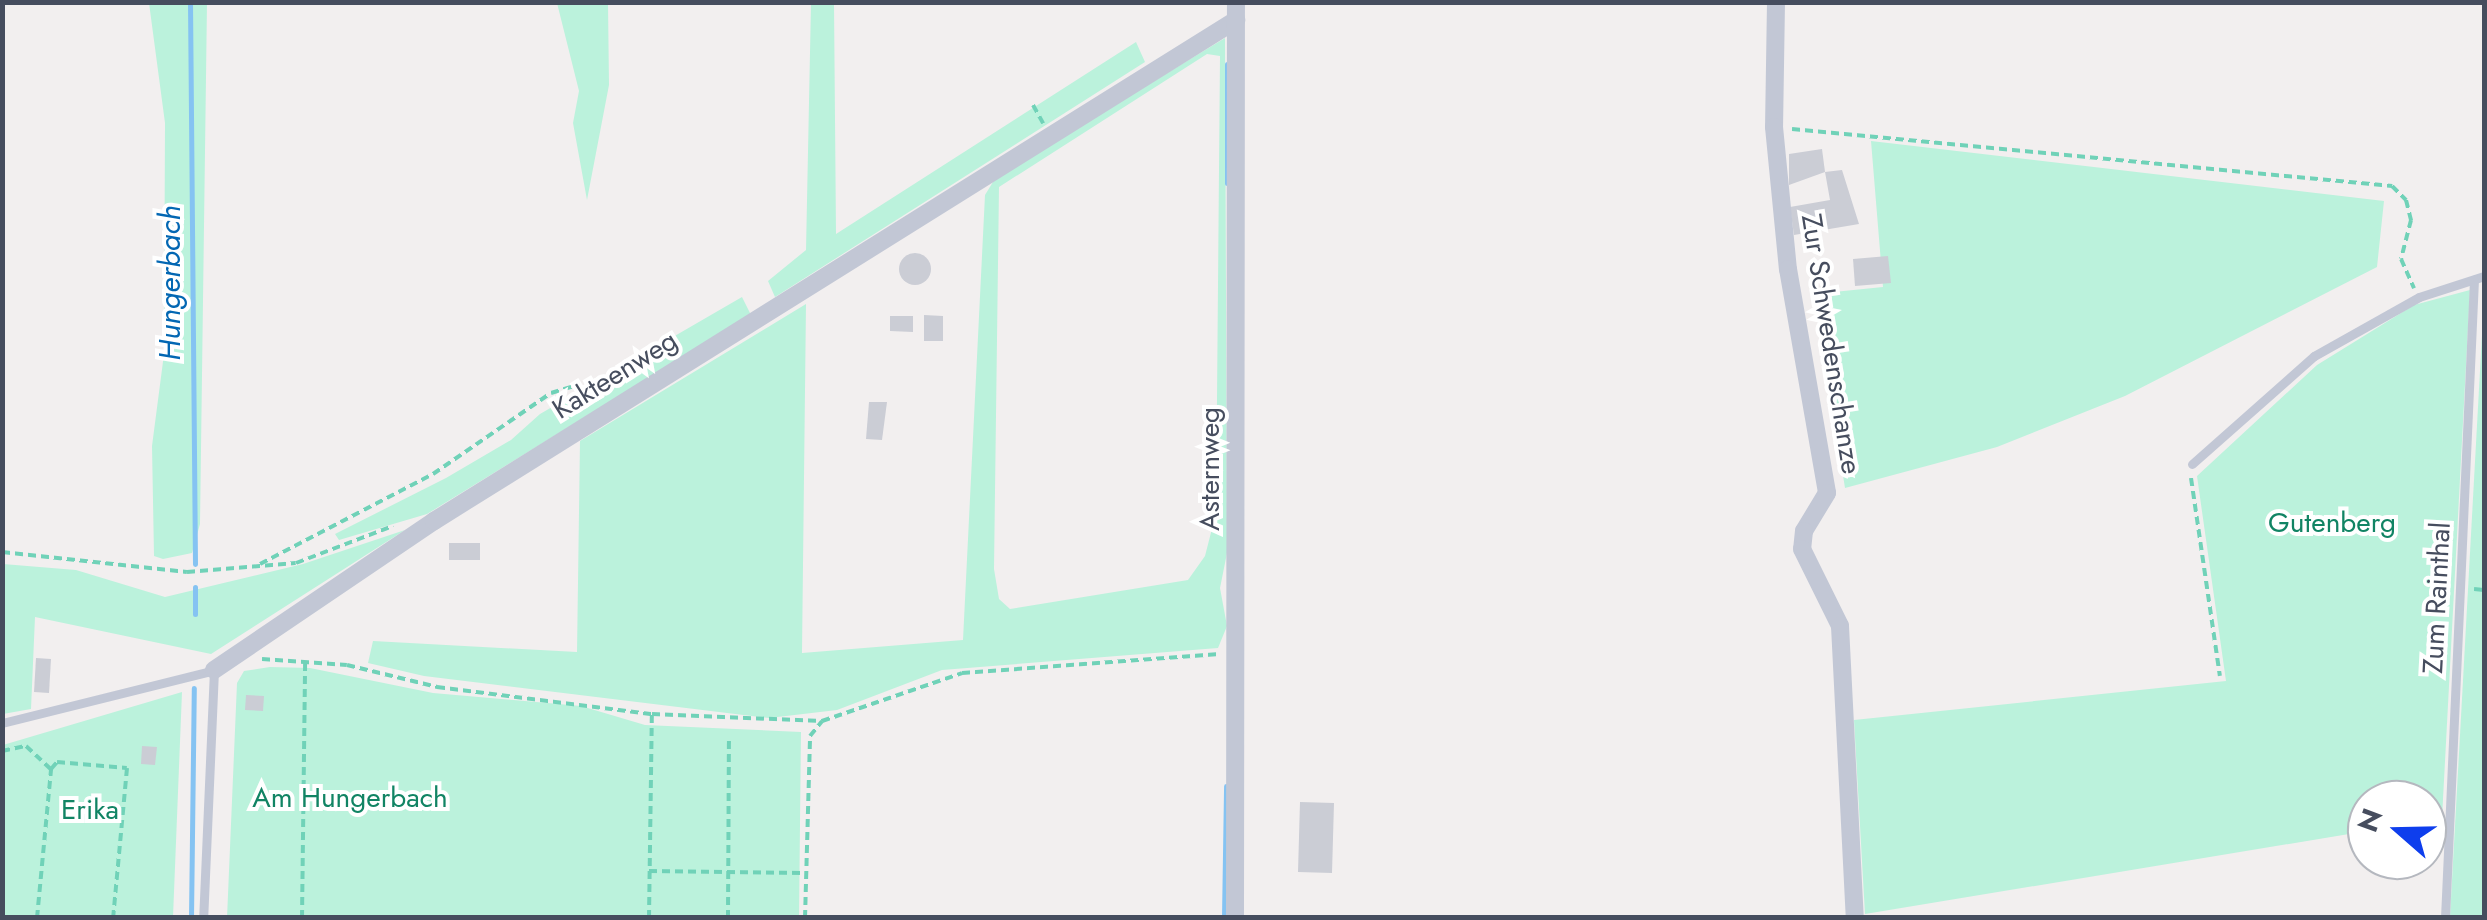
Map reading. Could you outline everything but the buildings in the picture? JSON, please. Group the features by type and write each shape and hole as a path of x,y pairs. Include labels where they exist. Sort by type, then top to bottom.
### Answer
{"street":[{"name":"Zur Schwedenschanze","path":"1776,2 1774,127 1788,269 1827,494 1804,530 1802,550 1840,626 1855,918"},
{"name":"Kakteenweg","path":"214,670 434,520 1236,11"},
{"name":"Asternweg","path":"1236,11 1236,918"}],"lane":[{"path":"2192,464 2314,356 2418,296 2479,278"},
{"name":"Zum Rainthal","path":"2445,918 2479,278"},
{"path":"203,918 214,670"},
{"name":"Kakteenweg","path":"2,723 214,670"}],"path":[{"path":"1774,127 2392,186 2411,220 2402,260 2418,296"},
{"path":"256,566 433,474 551,392 578,384 594,421"},
{"path":"2192,464 2220,676"},
{"path":"2,552 90,557 135,571 256,566 296,563 408,520 434,520"},
{"path":"234,657 305,662 437,687 652,714 822,721 962,673 1238,652"},
{"path":"302,918 305,662"},
{"path":"649,918 652,714"},
{"path":"805,918 810,736 822,721"},
{"path":"728,918 729,739"},
{"path":"2,750 26,746 51,768"},
{"path":"37,918 51,768 57,762 127,768 113,918"},
{"path":"649,870 806,874"}],"green space":[{"path":"149,3 207,3 200,524 192,553 163,559 154,556 152,446 164,354 165,123"},
{"path":"557,3 608,3 609,85 587,200 573,123 579,91"},
{"path":"811,3 834,3 836,234 1136,42 1145,62 775,297 768,281 806,250"},
{"path":"1225,38 1227,553 1220,588 1227,626 1218,648 942,670 837,710 769,718 424,676 368,663 373,641 577,652 580,441 806,304 802,653 963,640 985,195 996,177","holes":["1207,54 1220,56 1216,513 1205,556 1188,580 1010,609 999,599 994,569 999,187"]},
{"path":"1871,141 2384,201 2377,267 2125,396 1997,447 1845,488 1814,294 1883,287"},
{"name":"Gutenberg","path":"2470,290 2444,780 2347,780 2347,834 1865,914 1854,720 2226,681 2197,476 2317,365 2414,305"},
{"path":"742,297 751,315 427,514 339,540 335,534 446,478 511,440 540,414"},
{"path":"2484,298 2484,917 2450,917"},
{"path":"405,530 211,654 35,617 31,709 3,714 3,564 76,570 165,597 303,564"},
{"name":"Am Hungerbach","path":"310,668 433,693 581,706 645,725 801,732 799,917 227,918 237,683 244,671"},
{"name":"Erika","path":"182,692 173,917 3,918 3,745"}],"waterway":[{"name":"Hungerbach","path":"190,2 195,564"},
{"path":"1227,64 1227,183"},
{"name":"Hungerbach","path":"195,587 195,614"},
{"name":"Hungerbach","path":"191,918 194,688"},
{"path":"1224,918 1226,786"}]}
